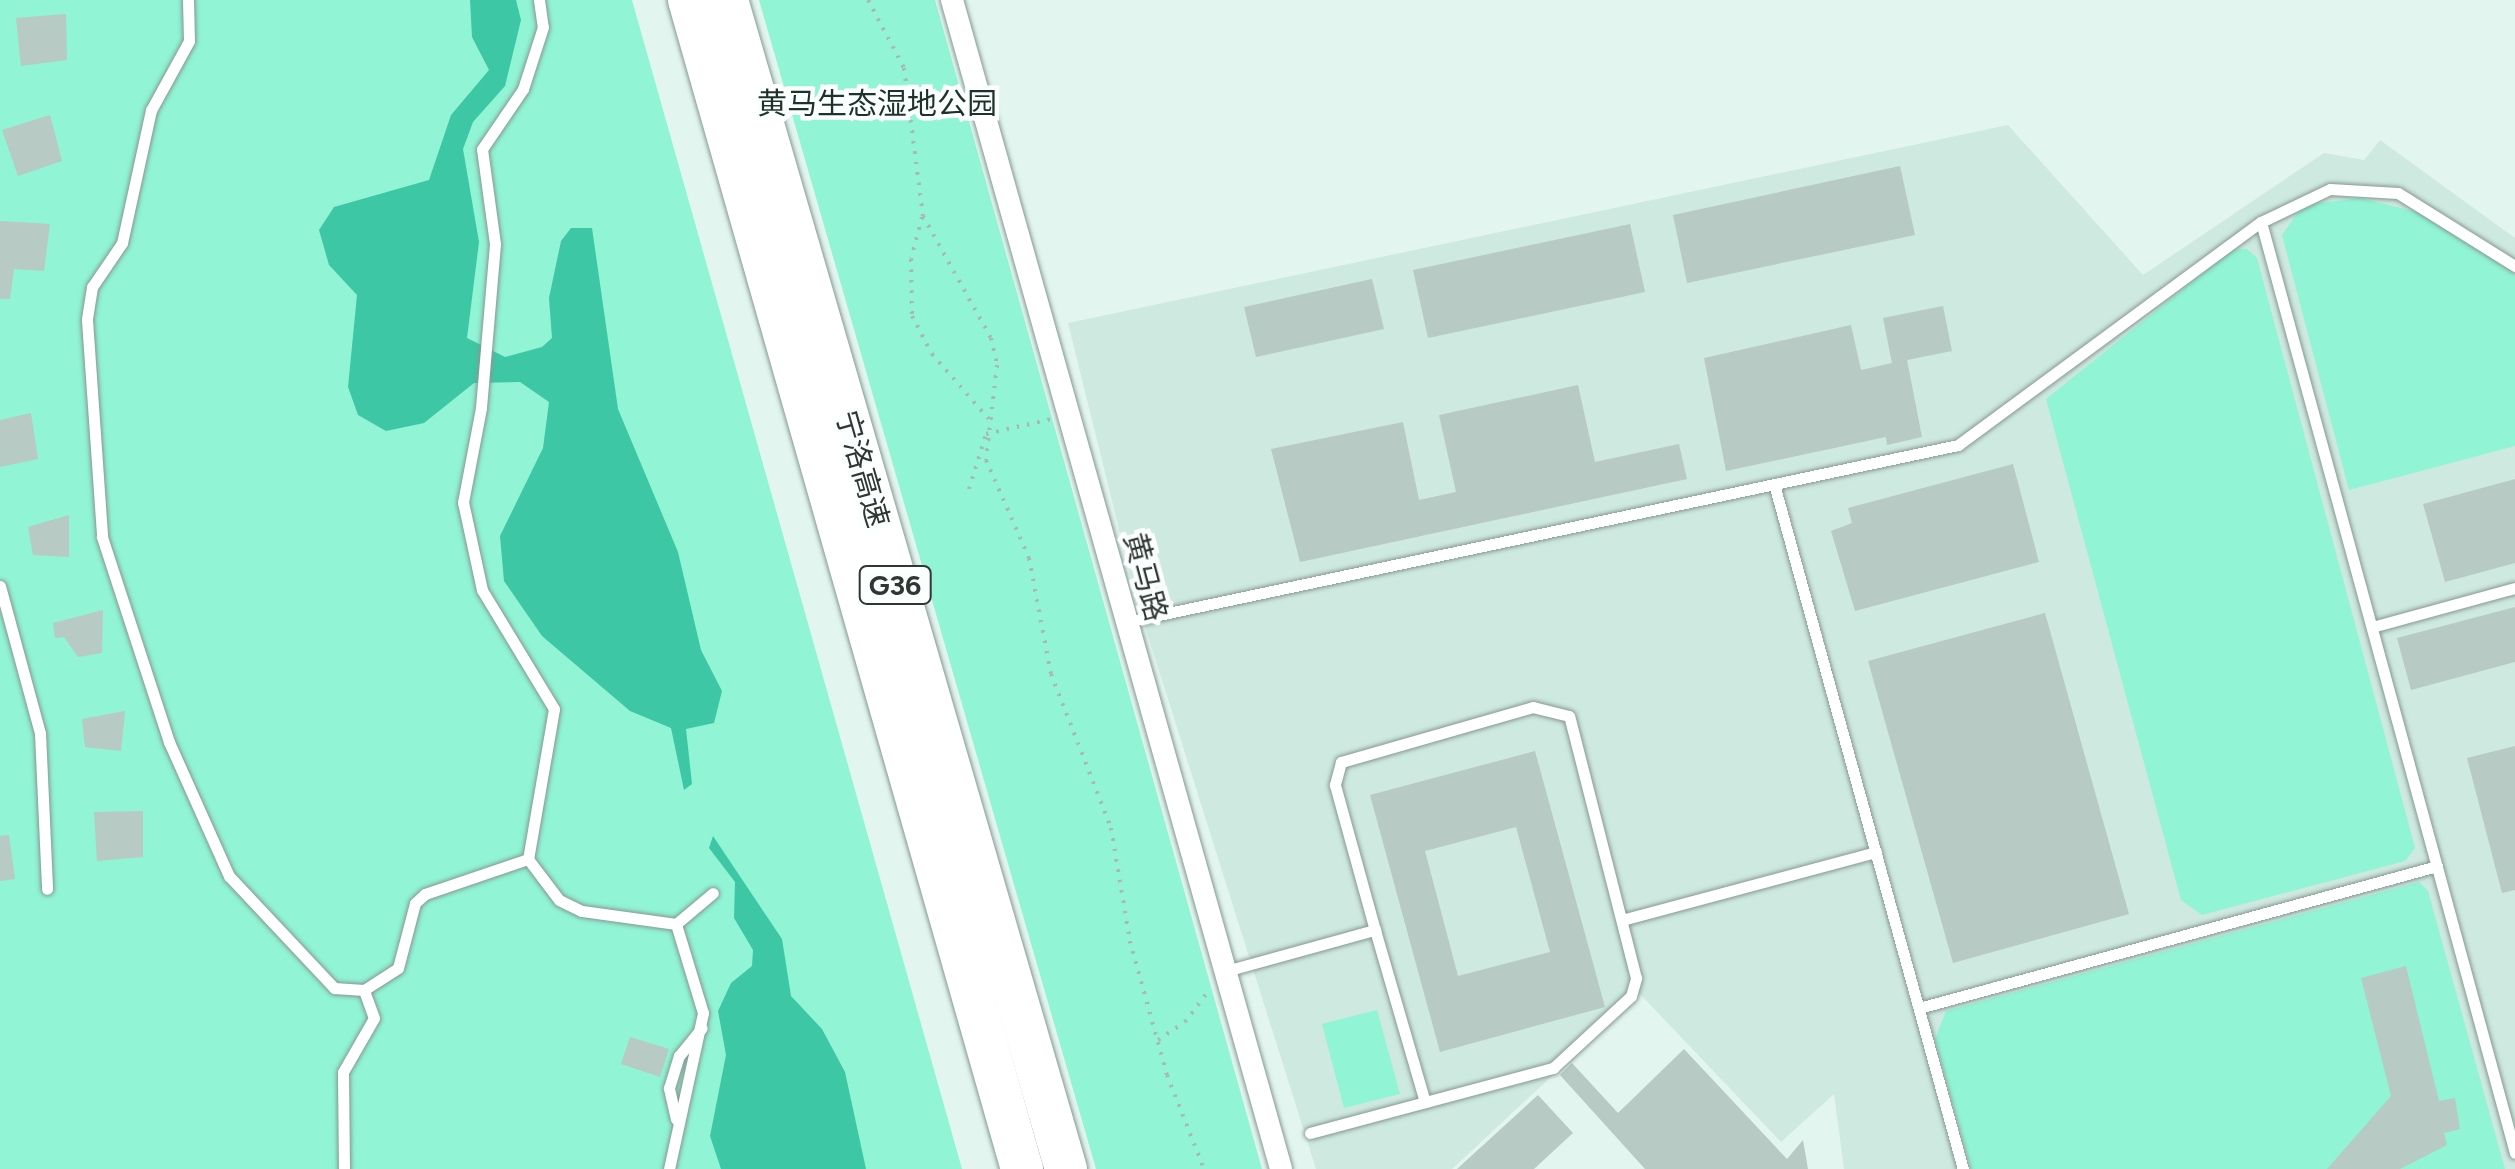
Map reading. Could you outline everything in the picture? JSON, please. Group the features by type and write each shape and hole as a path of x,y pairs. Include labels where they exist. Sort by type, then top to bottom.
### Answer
{"highway":[{"name":"宁洛高速","path":"689,0 1022,1169"},
{"name":"宁洛高速","path":"727,0 1066,1169"}],"street":[{"name":"黄马路","path":"952,0 1224,978 1281,1169"}],"lane":[{"path":"188,0 189,41 151,110 122,243 88,300 102,536 168,742 228,876 334,988 364,990 408,954 414,904 425,894 528,859"},
{"path":"539,0 543,27 523,89 482,150 494,244 481,408 463,502 482,590 554,709 528,859 559,900 582,911 676,924 712,894"},
{"path":"1126,622 1958,445 2261,222 2330,190 2382,188 2445,217 2515,266"},
{"path":"2261,222 2515,1153"},
{"path":"1774,484 1963,1169"},
{"path":"0,586 40,732 48,889"},
{"path":"2372,627 2515,588"},
{"path":"1310,1133 1554,1068 1634,990 1622,920 1574,722 1541,706 1341,762 1335,786 1425,1102"},
{"path":"1622,920 1876,852"},
{"path":"1919,1008 2437,866"},
{"path":"669,1169 676,1119 669,1088 679,1056 702,1028 676,924"},
{"path":"1224,978 1376,930"},
{"path":"344,1169 343,1072 374,1018 364,990"}],"path":[{"path":"868,0 904,68 923,216 991,338 997,366 986,434 970,489"},
{"path":"923,216 910,258 912,316 932,354 989,419"},
{"path":"986,434 1068,414"},
{"path":"986,434 994,490 1029,558 1052,674 1111,828 1158,1040 1204,1169"},
{"path":"1158,1040 1224,978"}],"shaded area":[{"path":"470,0 516,0 521,20 505,86 473,122 463,149 479,242 467,338 505,357 542,347 552,338 549,298 561,241 571,228 592,228 618,409 678,552 701,650 722,691 714,723 686,729 692,784 684,790 671,728 630,711 542,636 504,581 500,536 543,448 549,402 520,382 474,383 424,423 386,431 358,415 348,387 357,295 329,265 319,230 334,207 429,180 451,115 489,70 472,37"},
{"path":"2008,125 2143,275 2324,153 2364,160 2380,140 2515,238 2515,1169 1844,1169 1834,1094 1781,1142 1640,994 1452,1169 1316,1169 1136,598 1068,323"},
{"path":"713,836 782,939 791,996 822,1029 845,1072 866,1169 721,1169 710,1136 726,1055 718,1011 731,983 752,966 753,950 734,918 735,882 709,848"}],"green space":[{"path":"0,0 632,0 962,1169 0,1169"},
{"name":"黄马生态湿地公园","path":"759,0 935,0 1262,1169 1096,1169"},
{"path":"2360,198 2425,214 2515,274 2515,446 2349,490 2282,235 2303,205"},
{"path":"2247,249 2257,258 2415,848 2405,861 2202,915 2181,900 2046,399 2232,250"},
{"path":"2419,882 2428,891 2505,1169 1971,1169 1935,1039 1946,1011"},
{"path":"1377,1010 1400,1094 1344,1108 1322,1024"}],"building":[{"path":"66,14 67,60 21,66 16,18"},
{"path":"50,115 62,161 18,176 2,130"},
{"path":"1900,166 1915,235 1687,283 1673,215"},
{"path":"0,221 50,224 44,271 14,269 10,299 0,299"},
{"path":"1630,224 1645,292 1428,338 1413,270"},
{"path":"1372,279 1384,329 1256,357 1244,307"},
{"path":"1943,306 1952,351 1907,360 1922,437 1887,445 1886,437 1726,471 1704,358 1851,325 1861,370 1892,363 1883,318"},
{"path":"1578,385 1595,462 1679,444 1687,479 1300,562 1271,449 1403,422 1419,500 1456,492 1439,415"},
{"path":"31,413 38,459 0,467 0,420"},
{"path":"2013,464 2039,562 1855,611 1831,531 1852,523 1848,508"},
{"path":"2515,479 2515,563 2445,582 2423,504"},
{"path":"69,515 69,557 33,555 28,527"},
{"path":"2515,607 2515,662 2411,690 2397,638"},
{"path":"103,610 102,653 78,657 64,637 55,638 53,623"},
{"path":"2045,613 2129,914 1953,963 1868,661"},
{"path":"125,711 121,751 85,747 82,719"},
{"path":"2515,746 2515,890 2502,893 2467,758"},
{"path":"1535,751 1605,1007 1440,1052 1370,795","holes":["1516,827 1550,952 1458,976 1425,851"]},
{"path":"143,811 143,857 97,861 94,812"},
{"path":"9,835 15,879 0,881 0,836"},
{"path":"2406,966 2439,1101 2455,1098 2460,1129 2444,1133 2447,1145 2400,1169 2327,1169 2391,1096 2361,978"},
{"path":"630,1037 669,1049 660,1077 621,1064"},
{"path":"1684,1049 1787,1159 1803,1140 1808,1169 1645,1169 1560,1075 1572,1063 1618,1113"},
{"path":"1538,1095 1573,1133 1534,1169 1457,1169"}]}
